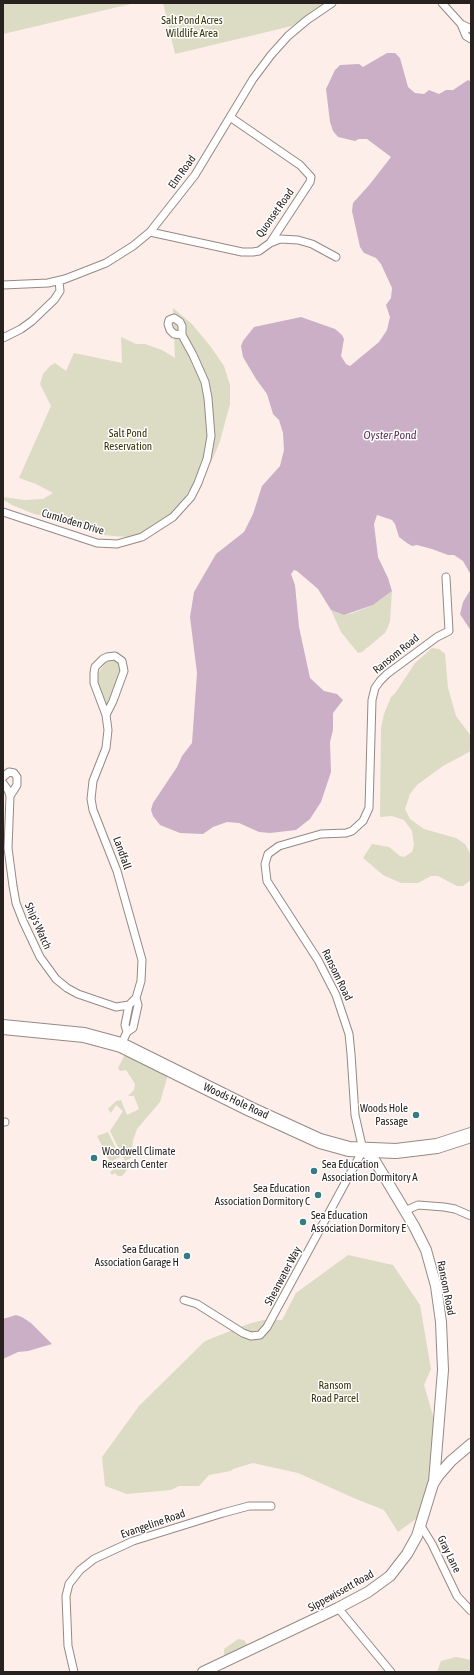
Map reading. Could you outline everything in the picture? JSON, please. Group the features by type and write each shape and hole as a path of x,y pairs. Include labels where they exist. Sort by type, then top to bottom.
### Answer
{"highway":[{"name":"Woods Hole Road","path":"3,1027 124,1039 250,1109 320,1141 349,1149 389,1152 409,1150 436,1146 471,1135"}],"main road":[{"name":"Ransom Road","path":"363,1150 375,1162 406,1211 423,1243 432,1270 440,1322 443,1370 433,1484"},
{"name":"Sippewissett Road","path":"203,1672 338,1608 368,1592 390,1576 407,1554 421,1526 433,1484 442,1470 471,1444"}],"street":[{"name":"Elm Road","path":"3,286 59,281 85,272 106,263 133,246 150,232 195,175 253,79 271,55 296,29 319,10 332,3"},
{"path":"442,3 461,24 466,36 471,39"},
{"path":"461,24 471,29"},
{"name":"Quonset Road","path":"150,232 242,252 253,252 270,243 310,182 311,177 300,165 230,117"},
{"path":"270,243 280,239 298,240 312,244 336,257"},
{"path":"3,338 21,329 32,321 54,300 60,291 59,281"},
{"name":"Cumloden Drive","path":"3,512 97,543 117,544 142,538 173,517 191,498 198,484 207,459 211,436 205,382 182,335"},
{"name":"Ransom Road","path":"363,1150 355,1115 353,1073 348,1034 336,995 318,960 268,881 265,864 268,854 279,846 321,834 346,833 352,831 363,821 369,808 371,713 375,688 387,674 437,636 449,631 446,577"},
{"name":"Landfall","path":"106,715 124,671 122,661 116,656 103,659 95,667 94,673 95,688 106,715 108,730 107,744 93,782 92,805 117,871 142,960 141,982 136,998 130,1005 124,1039"},
{"name":"Ship's Watch","path":"3,777 9,772 14,773 17,777 16,785 10,796 8,848 16,903 40,957 56,979 78,994 116,1007 130,1005"},
{"path":"3,783 10,796"},
{"name":"Landfall","path":"124,1039 132,1028 138,1005 136,998"},
{"name":"Shearwater Way","path":"184,1300 197,1304 243,1333 251,1336 260,1335 267,1327 363,1150"},
{"path":"406,1211 418,1205 444,1207 454,1209 471,1216"},
{"name":"Evangeline Road","path":"74,1672 67,1639 66,1596 69,1584 80,1570 94,1560 132,1541 249,1506 271,1506"},
{"name":"Gray Lane","path":"421,1526 432,1544 457,1596 471,1611"},
{"path":"338,1608 391,1672"}],"green space":[{"path":"3,3 135,3 3,34"},
{"name":"Salt Pond Acres Wildlife Area","path":"163,3 325,3 292,26 175,54"},
{"name":"Salt Pond Reservation","path":"173,308 192,324 211,347 224,366 230,385 230,404 220,441 214,456 203,475 192,486 179,507 168,517 137,538 104,535 88,531 52,518 34,514 4,500 3,497 24,500 43,499 53,493 36,484 19,478 51,406 40,384 43,374 50,366 55,363 66,371 74,353 122,363 121,337 136,344 145,344 162,350 175,358"},
{"path":"392,591 390,621 385,633 362,652 358,653 341,632 331,610 344,615 353,613 373,605"},
{"path":"432,648 439,649 445,654 448,688 456,716 471,736 471,749 469,752 443,766 417,785 410,794 405,809 410,819 424,829 456,838 465,844 471,855 471,880 463,886 457,886 438,876 431,876 418,883 401,883 383,875 363,858 372,844 389,847 400,856 404,857 412,852 414,845 412,831 404,820 392,816 380,817 381,728 384,714 391,697 396,692 415,663"},
{"path":"111,659 119,662 121,671 106,706 97,683 97,675 105,663"},
{"path":"125,1054 167,1076 167,1078 160,1102 137,1129 133,1140 131,1158 125,1161 110,1131 123,1111 116,1105 111,1113 108,1109 116,1101 121,1100 127,1115 139,1109 134,1096 128,1096 134,1090 135,1084 126,1070 120,1071 118,1068"},
{"path":"108,1132 120,1157 110,1162 97,1136"},
{"path":"120,1164 120,1166 124,1164 127,1170 122,1176 118,1176 115,1173 112,1175 110,1172 114,1169 113,1168"},
{"name":"Ransom Road Parcel","path":"348,1255 393,1265 420,1305 431,1369 424,1385 439,1436 427,1511 398,1532 384,1510 298,1473 253,1463 231,1471 209,1475 199,1486 179,1486 171,1490 127,1494 105,1486 102,1457 139,1406 205,1341 248,1324 263,1320 282,1320 296,1293"},
{"path":"238,1639 244,1640 248,1646 224,1658 224,1649"},
{"path":"456,1657 471,1660 471,1672 437,1672 441,1661"}],"water":[{"name":"Oyster Pond","path":"387,53 395,53 400,58 408,87 415,93 424,94 429,90 439,94 446,90 453,90 468,80 471,82 471,575 463,561 454,555 448,555 417,545 412,546 399,537 395,524 392,520 377,515 374,524 378,557 388,578 392,591 373,605 344,615 331,610 318,589 294,570 291,574 295,585 299,627 310,678 324,691 337,694 343,700 333,713 333,730 330,742 331,772 321,802 310,819 296,830 270,833 259,832 239,823 227,822 213,827 203,834 180,833 160,825 153,816 151,810 153,803 177,767 182,756 192,743 197,673 190,617 194,592 216,554 244,532 253,514 262,486 280,466 284,450 283,433 279,420 273,414 267,394 243,357 241,346 243,341 254,327 301,317 335,329 342,335 344,339 341,356 346,364 350,366 379,342 387,330 390,317 386,305 391,298 392,288 381,264 376,258 364,253 360,247 352,211 353,203 391,157 367,139 359,139 355,141 338,137 333,131 330,122 326,89 335,70 340,65 359,64 363,67"},
{"path":"471,589 471,631 460,614 463,602"},
{"path":"16,1315 31,1323 52,1344 28,1351 18,1352 3,1359 3,1319"}],"place":[{"name":"Woods Hole Passage","path":"416,1115"},
{"name":"Woodwell Climate Research Center","path":"94,1158"},
{"name":"Sea Education Association Dormitory A","path":"314,1171"},
{"name":"Sea Education Association Dormitory C","path":"318,1195"},
{"name":"Sea Education Association Dormitory E","path":"303,1222"},
{"name":"Sea Education Association Garage H","path":"187,1256"}]}
